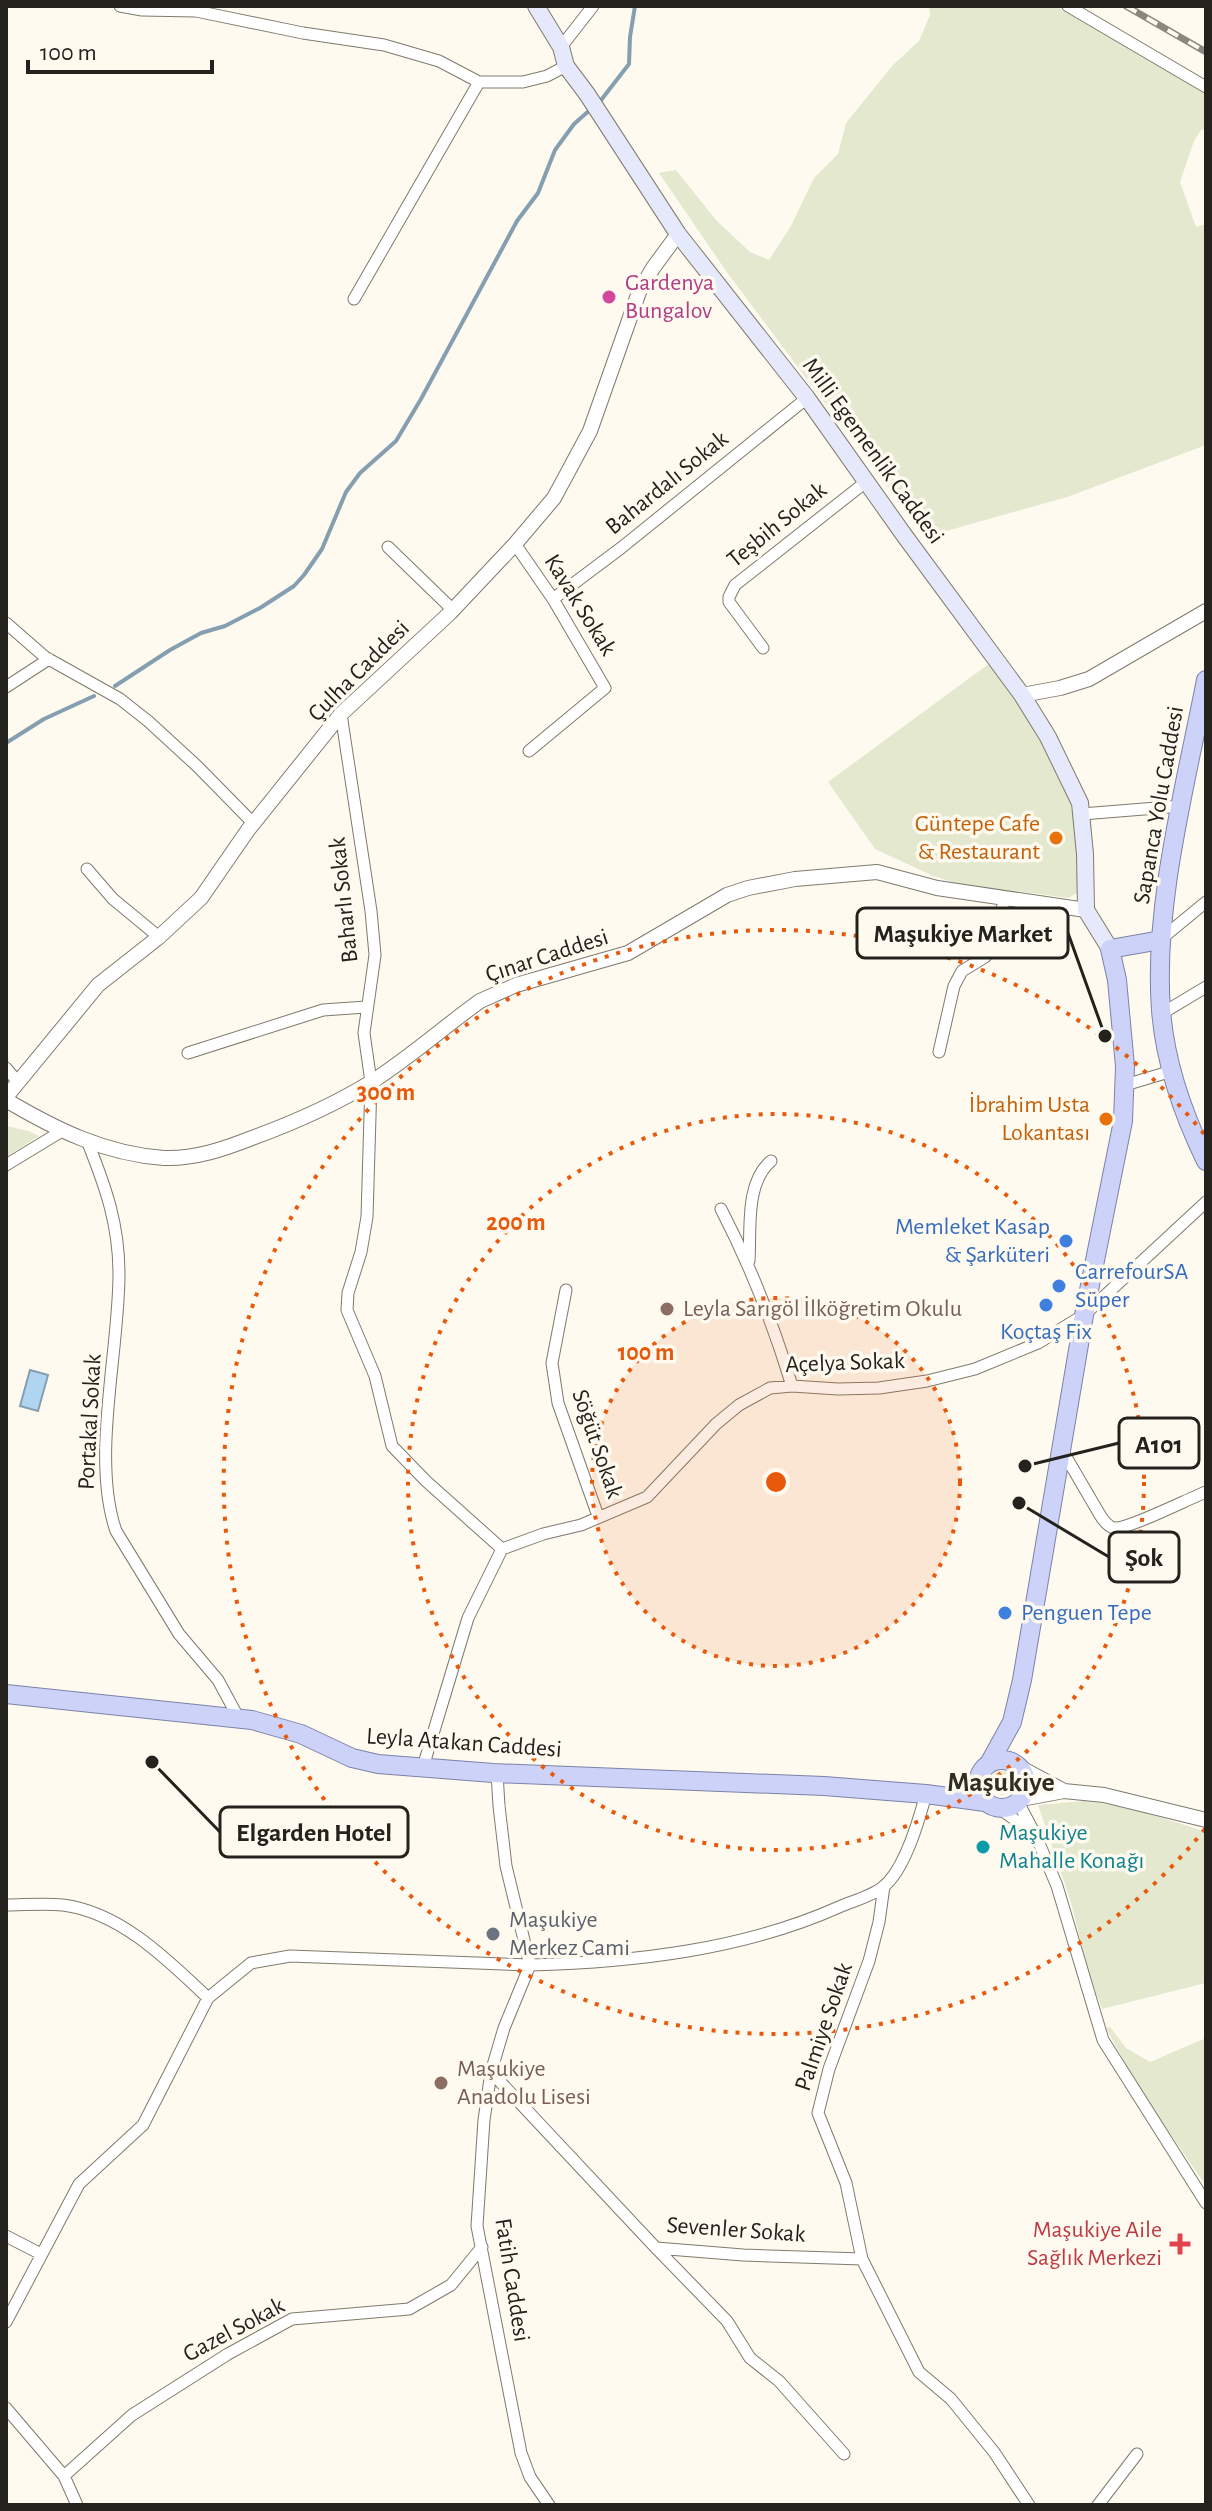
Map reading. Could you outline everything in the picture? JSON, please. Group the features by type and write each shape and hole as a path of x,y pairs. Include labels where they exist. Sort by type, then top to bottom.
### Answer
{"main road":[{"name":"Milli Egemenlik Caddesi","path":"536,6 561,47 566,66 678,234 807,398 1022,695 1074,787 1082,814 1086,910 1110,949"},
{"name":"Sapanca Yolu Caddesi","path":"1206,680 1181,806 1161,940 1161,1014 1172,1071 1206,1161"},
{"path":"992,1805 979,1794 978,1779 1012,1722 1026,1657 1084,1315 1116,1160 1125,1085 1117,980 1110,949 1161,940"},
{"name":"Leyla Atakan Caddesi","path":"6,1694 238,1717 301,1734 360,1761 497,1773 824,1786 926,1794"},
{"path":"926,1794 1007,1808 1020,1801 1027,1783 1017,1765 1012,1722"},
{"path":"990,1762 998,1759 1017,1765"},
{"path":"926,1794 960,1788 978,1779"}],"street":[{"path":"120,6 142,10 196,11 303,33 384,45 439,61 479,82 523,82 547,76 566,66"},
{"path":"561,47 593,6"},
{"path":"1068,6 1206,87"},
{"path":"354,299 479,82"},
{"name":"Çulha Caddesi","path":"6,1099 98,985 159,937 201,898 253,823 341,714 453,610 554,498 590,431 639,292 678,234"},
{"name":"Bahardalı Sokak","path":"553,599 807,398"},
{"name":"Teşbih Sokak","path":"763,648 729,602 731,591 867,481"},
{"name":"Kavak Sokak","path":"515,544 553,599 605,688 529,751"},
{"path":"388,547 453,610"},
{"path":"1022,695 1089,679 1206,611"},
{"path":"6,623 49,659 120,699 148,721 253,823"},
{"path":"6,687 49,659"},
{"name":"Baharlı Sokak","path":"341,714 374,940 375,966 366,1007 364,1045 371,1082 365,1236 348,1293 347,1310 375,1376 392,1446 502,1549"},
{"path":"1082,814 1181,806"},
{"path":"87,869 113,899 159,937"},
{"name":"Çınar Caddesi","path":"6,1099 88,1143 165,1158 210,1153 292,1122 371,1082 495,993 628,953 712,902 748,888 795,879 877,872 937,888 1086,910"},
{"path":"939,1052 954,986 962,971 991,950 1005,898"},
{"path":"1161,940 1206,902"},
{"path":"1161,1014 1206,987"},
{"path":"188,1053 323,1010 366,1007"},
{"path":"6,1068 18,1082"},
{"path":"1125,1085 1172,1071"},
{"path":"6,1165 62,1131"},
{"name":"Portakal Sokak","path":"88,1143 115,1216 118,1248 117,1321 107,1428 106,1468 111,1514 116,1531 179,1634 218,1680 238,1717"},
{"path":"749,1262 756,1181 771,1161"},
{"name":"Açelya Sokak","path":"502,1549 543,1534 581,1525 647,1497 716,1424 739,1405 770,1388 879,1388 951,1376 1008,1357 1038,1343 1084,1315 1206,1202"},
{"path":"721,1209 765,1301 792,1386"},
{"name":"Söğüt Sokak","path":"566,1290 552,1373 558,1403 598,1516"},
{"path":"1062,1449 1100,1515 1113,1528 1131,1524 1206,1492"},
{"path":"423,1767 468,1618 502,1549"},
{"path":"1017,1765 1064,1791"},
{"path":"497,1773 506,1866 530,1965"},
{"path":"1206,1820 1125,1798 1064,1791 1020,1801 1057,1886 1103,2040 1206,2203"},
{"path":"6,2322 79,2184 143,2125 208,1998 251,1963 290,1956 530,1965 649,1957 739,1940 829,1912 884,1886 906,1852 926,1794"},
{"path":"992,1805 1036,1836"},
{"name":"Palmiye Sokak","path":"884,1886 869,1961 829,2069 818,2113 846,2183 862,2259 919,2372 951,2399 994,2452 1029,2505"},
{"path":"6,1905 62,1905 98,1913 160,1952 208,1998"},
{"name":"Fatih Caddesi","path":"530,1965 504,2028 491,2072 484,2120 477,2226 521,2453 530,2477 549,2505"},
{"name":"Sevenler Sokak","path":"491,2072 656,2248 862,2259"},
{"path":"6,2236 41,2254"},
{"name":"Gazel Sokak","path":"64,2476 132,2415 228,2354 292,2319 409,2309 451,2285 482,2247"},
{"path":"656,2248 727,2321 750,2358 779,2381 844,2454"},
{"path":"6,2408 64,2476 77,2505"},
{"path":"1098,2505 1137,2454"}],"green space":[{"path":"929,6 1055,6 1206,93 1206,129 1201,130 1194,141 1180,182 1196,227 1206,224 1206,445 1067,497 925,537 726,271 659,173 676,170 716,220 750,252 769,260 791,226 814,178 838,154 846,123 893,65 919,41 930,15"},
{"path":"990,663 1041,737 1069,799 1075,828 1079,891 1069,898 956,883 933,876 875,849 828,782"},
{"path":"6,1126 29,1131 39,1136 6,1157"},
{"path":"1002,1771 1011,1774 1014,1783 1011,1792 1002,1795 993,1792 990,1783 993,1774"},
{"path":"1084,1801 1131,1809 1206,1832 1206,1983 1102,2009 1038,1805"},
{"path":"1110,2027 1126,2048 1150,2062 1206,2038 1206,2186 1139,2088 1106,2028"}],"water":[{"path":"30,1370 48,1375 38,1411 20,1406"}],"waterway":[{"path":"598,104 629,64 635,6"},
{"path":"115,686 201,633 225,626 260,608 294,586 304,575 322,549 346,492 360,473 396,441 421,399 517,221 538,193 555,150 574,124 591,109"},
{"path":"6,743 44,719 94,696"}],"railway":[{"path":"1126,6 1206,52"}],"place":[{"name":"Gardenya Bungalov","path":"609,297"},
{"name":"Güntepe Cafe & Restaurant","path":"1056,838"},
{"name":"Maşukiye Market","path":"1105,1036"},
{"name":"İbrahim Usta Lokantası","path":"1106,1119"},
{"name":"Memleket Kasap & Şarküteri","path":"1066,1241"},
{"name":"CarrefourSA Süper","path":"1059,1286"},
{"name":"Koçtaş Fix","path":"1046,1305"},
{"name":"Leyla Sarıgöl İlköğretim Okulu","path":"667,1309"},
{"name":"A101","path":"1025,1466"},
{"name":"Şok","path":"1019,1503"},
{"name":"Penguen Tepe","path":"1005,1613"},
{"name":"Elgarden Hotel","path":"152,1762"},
{"name":"Maşukiye Mahalle Konağı","path":"983,1847"},
{"name":"Maşukiye Merkez Cami","path":"493,1934"},
{"name":"Maşukiye Anadolu Lisesi","path":"441,2083"},
{"name":"Maşukiye Aile Sağlık Merkezi","path":"1180,2244"}],"district":[{"name":"Maşukiye","path":"1001,1783"}]}
